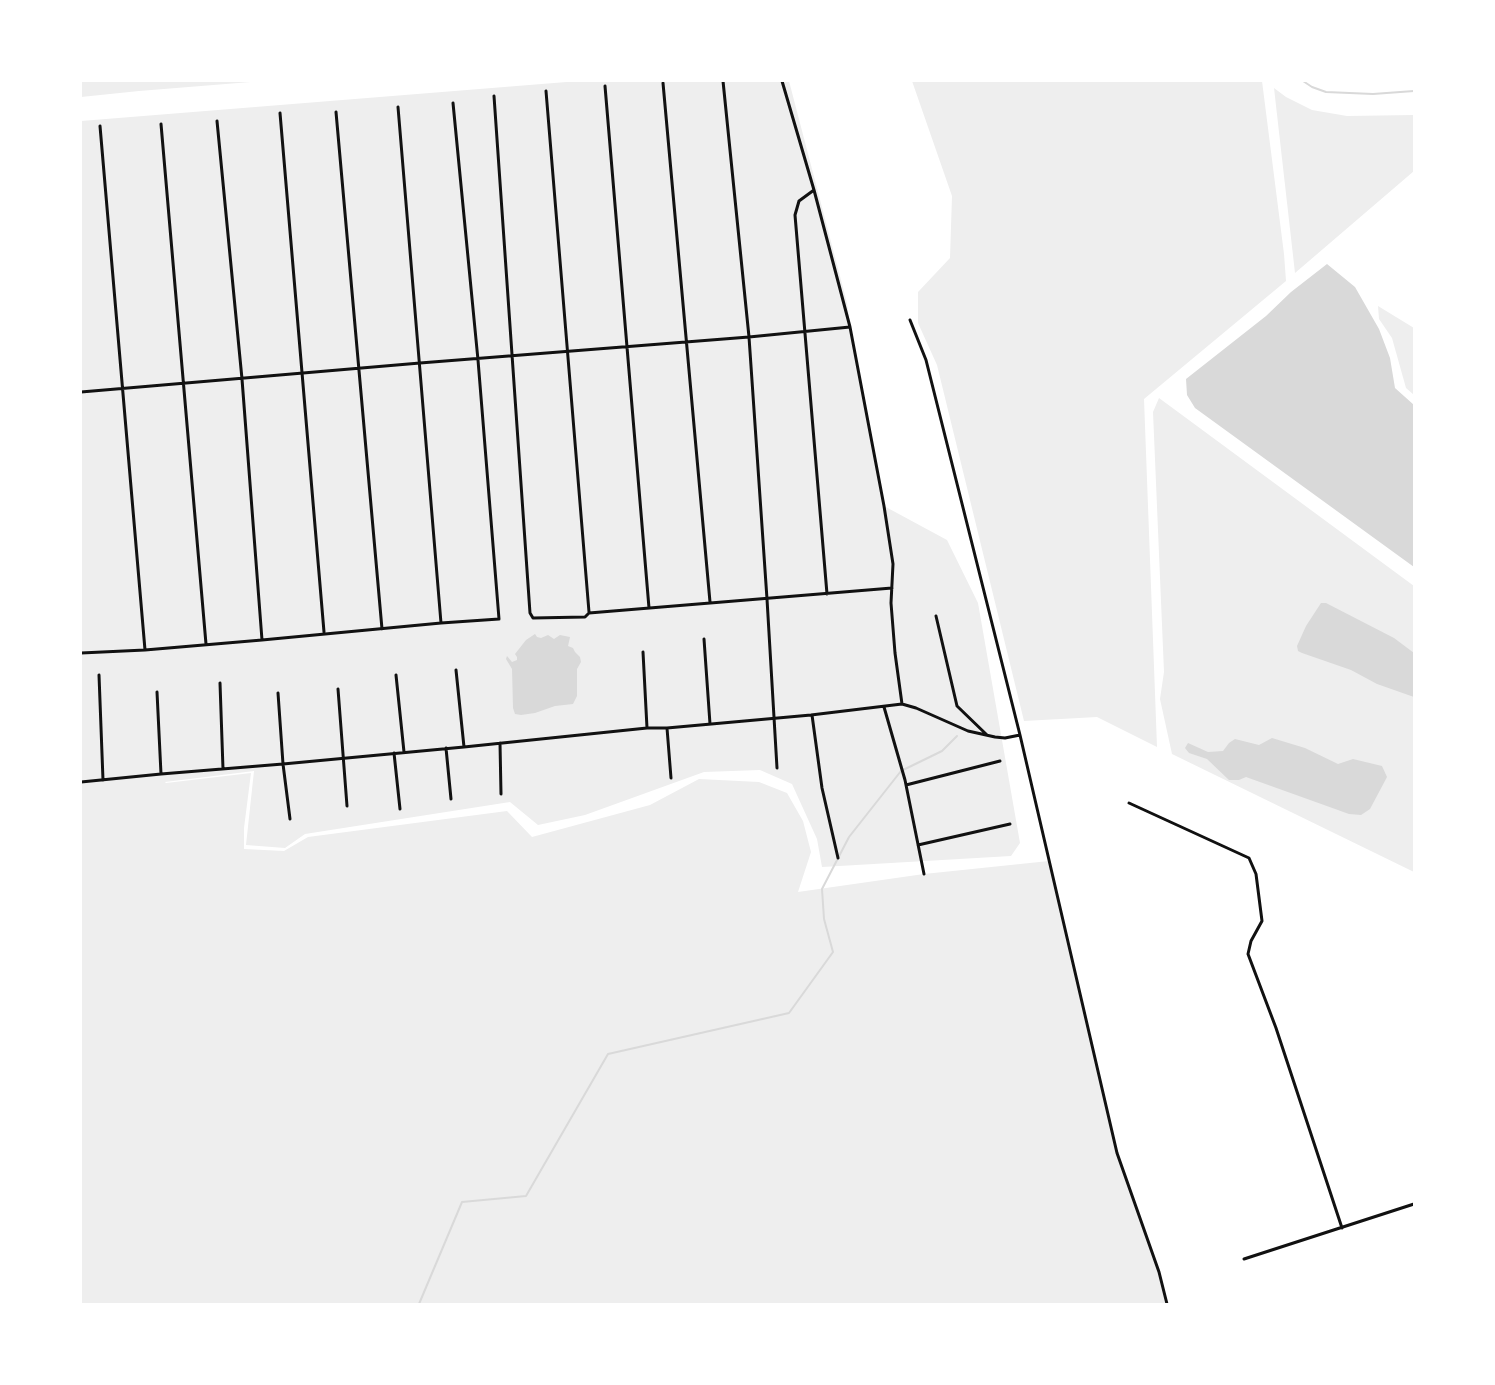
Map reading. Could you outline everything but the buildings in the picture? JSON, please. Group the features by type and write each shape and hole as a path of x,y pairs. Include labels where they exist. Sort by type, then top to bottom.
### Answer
{"street":[{"path":"723,81 749,337 777,768"},
{"path":"782,81 814,190 850,327 884,506 892,564 891,603 902,704"},
{"path":"663,83 710,602"},
{"path":"604,86 649,608"},
{"path":"546,91 589,613"},
{"path":"494,96 530,613 533,618 585,617 589,613 892,588"},
{"path":"81,653 145,650 499,619 478,360 453,103"},
{"path":"398,106 441,623"},
{"path":"336,112 382,629"},
{"path":"280,113 324,633"},
{"path":"218,121 242,379 262,640"},
{"path":"161,124 206,644"},
{"path":"100,126 145,650"},
{"path":"814,190 799,201 795,215 827,594"},
{"path":"910,320 926,360 1020,735 1117,1153 1159,1272 1167,1304"},
{"path":"81,392 850,327"},
{"path":"936,616 957,706 989,737"},
{"path":"704,639 710,724"},
{"path":"643,652 647,728"},
{"path":"456,670 464,747"},
{"path":"99,675 103,780"},
{"path":"396,675 404,753"},
{"path":"220,683 223,769"},
{"path":"338,689 347,806"},
{"path":"157,692 161,774"},
{"path":"278,693 290,819"},
{"path":"81,783 647,728 812,715 902,704 968,731 989,737 1005,738 1020,735"},
{"path":"884,706 906,785 924,874"},
{"path":"812,715 822,788 838,858"},
{"path":"667,728 671,778"},
{"path":"500,743 501,794"},
{"path":"446,748 451,799"},
{"path":"394,753 400,809"},
{"path":"906,785 1000,761"},
{"path":"1130,803 1249,858 1256,874 1262,921 1251,941 1248,954 1276,1028 1342,1228"},
{"path":"918,845 1010,824"},
{"path":"1244,1259 1414,1204"}],"shaded area":[{"path":"81,81 263,81 81,97"},
{"path":"579,81 789,81 847,303 884,506 947,540 978,603 1020,843 1011,856 822,867 817,839 792,784 760,770 704,772 585,815 538,825 510,802 305,834 285,848 246,845 254,771 165,782 251,773 244,828 244,849 284,851 308,837 507,811 532,837 650,805 699,779 759,782 787,793 803,821 811,852 798,892 924,874 1049,861 1117,1153 1159,1272 1167,1304 81,1304 81,121"},
{"path":"912,81 1262,81 1286,281 1144,399 1157,747 1097,717 1024,721 937,365 918,323 918,292 950,258 952,196"},
{"path":"1274,88 1312,110 1347,116 1414,115 1414,171 1295,273"},
{"path":"1327,264 1355,287 1379,329 1390,358 1395,388 1414,405 1414,567 1195,408 1187,395 1186,379"},
{"path":"1378,306 1414,328 1414,395 1406,388 1392,338 1379,319"},
{"path":"1159,398 1414,586 1414,872 1172,754 1160,699 1164,672 1153,412"},
{"path":"1321,603 1326,603 1394,638 1414,653 1414,697 1377,684 1351,670 1298,651 1297,646 1306,626"},
{"path":"535,634 541,638 548,635 554,639 560,635 570,637 568,646 573,648 581,662 577,669 577,696 573,704 555,706 535,713 515,714 512,669 506,659 507,656 512,662 517,660 515,654 526,640"},
{"path":"1272,738 1305,748 1338,764 1353,759 1382,766 1387,777 1370,809 1361,815 1349,814 1246,777 1229,780 1207,759 1189,753 1185,748 1188,743 1208,752 1223,751 1235,739 1259,745"}],"waterway":[{"path":"1303,81 1326,92 1373,94 1414,91"},
{"path":"419,1304 462,1202 526,1196 608,1054 789,1013 833,952 824,919 822,889 849,837 901,771 942,751 957,736"}]}
